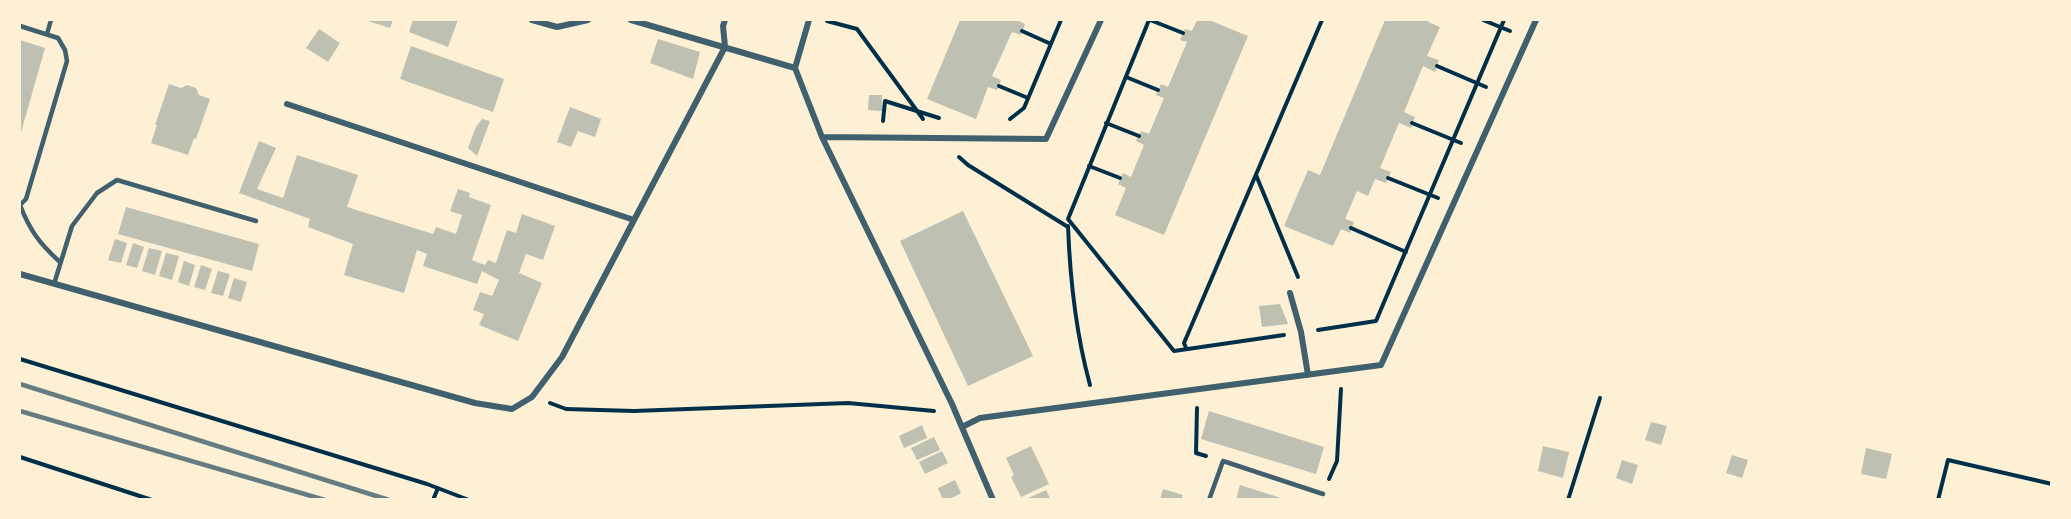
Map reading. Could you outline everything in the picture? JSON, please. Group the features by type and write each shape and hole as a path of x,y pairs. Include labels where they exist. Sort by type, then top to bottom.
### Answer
{"street":[{"path":"532,20 557,27 588,20"},
{"path":"631,20 795,68"},
{"path":"20,274 475,403 512,409 532,397 562,357 725,47 723,26 725,20"},
{"path":"809,20 795,68 822,137 952,404 993,500"},
{"path":"822,137 1046,139 1101,20"},
{"path":"962,427 980,418 1381,365 1536,20"},
{"path":"287,104 634,220"},
{"path":"1290,293 1301,332 1308,375"}],"lane":[{"path":"46,34 51,20"},
{"path":"20,26 58,38 68,61 26,199 20,205 27,224 41,245 60,262"},
{"path":"54,284 72,226 97,193 117,180 256,221"},
{"path":"1209,500 1223,461 1323,494"}],"path":[{"path":"821,20 858,29"},
{"path":"1006,120 1015,117 1024,108 1061,20"},
{"path":"1094,403 1081,351 1069,250 1068,219 1150,20 1183,33"},
{"path":"1186,348 1184,343 1322,20"},
{"path":"1484,20 1528,39"},
{"path":"1068,219 1174,351 1377,321 1504,20"},
{"path":"1022,31 1051,44"},
{"path":"1437,66 1503,94"},
{"path":"1125,77 1158,90"},
{"path":"999,86 1028,98"},
{"path":"882,137 885,101 945,120"},
{"path":"1106,123 1139,136"},
{"path":"1413,123 1478,150"},
{"path":"1089,166 1120,178"},
{"path":"1256,175 1302,285"},
{"path":"1388,178 1453,205"},
{"path":"1352,228 1427,261"},
{"path":"20,359 438,488 470,500"},
{"path":"1323,494 1337,461 1342,370"},
{"path":"1197,390 1196,453 1223,461"},
{"path":"532,397 566,409 634,411 848,403 935,411 952,404"},
{"path":"1568,500 1600,398"},
{"path":"20,457 152,500"},
{"path":"1938,500 1948,460 2052,484"},
{"path":"433,500 438,488"}],"building":[{"path":"365,20 393,20 390,28"},
{"path":"413,20 458,20 448,47 409,32"},
{"path":"960,20 1017,20 1025,24 1021,35 1012,32 992,76 1001,80 997,90 988,87 976,119 927,99"},
{"path":"1197,20 1209,20 1248,36 1164,235 1115,215 1126,188 1118,184 1123,173 1131,177 1144,145 1136,141 1141,131 1149,134 1164,98 1156,95 1161,84 1168,87 1187,42 1180,40 1185,29 1192,31"},
{"path":"1385,20 1430,20 1428,22 1440,27 1427,56 1439,60 1435,72 1423,66 1404,112 1415,117 1411,128 1399,123 1380,168 1391,172 1386,183 1375,179 1368,196 1357,191 1345,219 1354,222 1350,233 1341,229 1333,246 1284,226 1308,170 1320,175"},
{"path":"319,29 340,43 328,62 306,48"},
{"path":"658,39 700,52 693,79 650,63"},
{"path":"20,40 45,48 20,136"},
{"path":"411,46 504,79 493,112 400,79"},
{"path":"169,84 181,88 187,85 196,88 199,95 210,99 188,155 151,143"},
{"path":"869,95 882,95 882,111 868,110"},
{"path":"570,107 601,119 595,137 578,131 571,147 557,142"},
{"path":"482,119 490,121 477,156 468,148 476,127"},
{"path":"259,141 276,148 257,189 283,198 297,155 358,175 347,207 433,234 436,227 456,234 462,215 450,211 458,189 470,193 469,197 491,205 472,260 485,265 488,260 496,263 507,230 516,233 522,214 555,226 543,260 526,254 519,273 542,283 518,341 479,325 484,314 473,310 480,292 492,296 499,280 482,271 477,284 423,266 427,254 417,250 404,293 344,275 353,244 308,227 310,219 239,193"},
{"path":"126,207 259,244 252,271 118,234"},
{"path":"963,211 1033,356 968,386 900,241"},
{"path":"115,239 127,243 121,263 108,260"},
{"path":"133,243 144,247 137,268 126,265"},
{"path":"149,248 162,251 155,275 142,271"},
{"path":"166,253 179,256 172,280 159,276"},
{"path":"184,261 195,265 189,286 178,282"},
{"path":"201,265 212,269 205,290 194,287"},
{"path":"218,271 230,274 223,296 211,293"},
{"path":"234,278 247,282 241,302 228,298"},
{"path":"1280,304 1288,324 1262,327 1259,306"},
{"path":"1209,411 1324,447 1316,474 1201,439"},
{"path":"1651,422 1667,426 1661,445 1645,440"},
{"path":"922,425 927,438 904,448 899,436"},
{"path":"934,437 940,450 917,460 911,448"},
{"path":"1031,446 1049,484 1021,497 1011,477 1014,475 1006,458"},
{"path":"1543,446 1569,452 1563,478 1538,471"},
{"path":"1866,448 1892,454 1886,479 1861,474"},
{"path":"942,451 948,463 925,474 919,462"},
{"path":"1732,455 1748,460 1742,478 1726,473"},
{"path":"1622,460 1638,465 1632,484 1616,478"},
{"path":"955,480 961,493 948,500 943,500 938,488"},
{"path":"1240,485 1284,499 1284,500 1236,500"},
{"path":"1163,489 1183,495 1181,500 1160,500"},
{"path":"1046,490 1051,500 1024,500"}],"railway":[{"path":"20,384 389,500"},
{"path":"20,411 325,500"}]}
